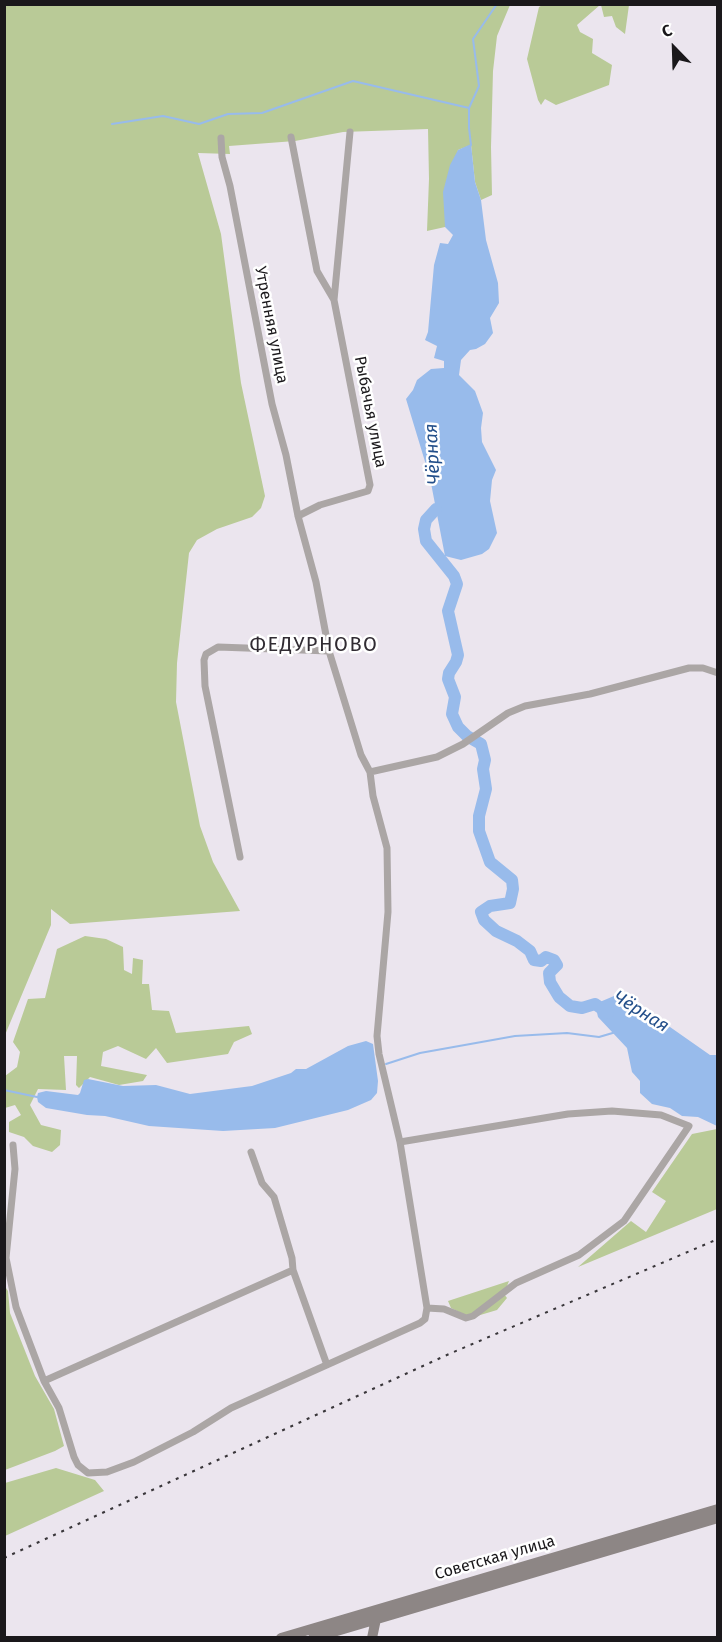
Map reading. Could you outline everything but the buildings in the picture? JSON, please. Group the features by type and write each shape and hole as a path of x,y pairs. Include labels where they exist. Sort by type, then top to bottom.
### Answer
{"main road":[{"name":"Советская улица","path":"280,1638 717,1509"},
{"name":"Советская улица","path":"312,1638 717,1518"},
{"path":"372,1638 376,1619"},
{"path":"337,1630 347,1638"}],"street":[{"path":"334,300 350,132"},
{"path":"291,137 317,271 334,300"},
{"name":"Утренняя улица","path":"221,138 222,157 230,186 272,404 316,582 329,651 361,755 370,772 373,796 388,858 388,912 377,1036 379,1054 400,1142 427,1308"},
{"name":"Рыбачья улица","path":"298,516 320,505 369,491 370,484 334,300"},
{"path":"240,857 205,686 204,660 206,654 218,647 329,651"},
{"path":"370,772 423,762 437,757 463,744 508,713 525,706 590,694 696,667 717,673"},
{"path":"13,1145 15,1169 6,1258 16,1307 44,1381 59,1408 78,1465 87,1473 97,1474 134,1462 193,1432 231,1408 420,1323 425,1319 427,1308 444,1310 465,1318 473,1316 516,1283 579,1255 624,1221 689,1126 661,1115 612,1111 568,1114 400,1142"},
{"path":"251,1152 262,1183 274,1197 292,1258 293,1270 327,1365"},
{"path":"44,1381 293,1270"}],"green space":[{"path":"544,4 600,5 577,25 580,32 593,39 592,53 612,65 609,85 556,105 545,99 541,105 527,59 539,7"},
{"path":"4,5 510,5 497,36 493,71 492,195 481,200 475,182 471,145 458,150 445,214 445,227 427,231 428,129 343,132 295,141 229,146 230,154 198,153 221,234 241,383 265,496 261,508 252,517 217,529 197,540 189,553 177,663 176,702 200,826 213,862 240,911 70,924 51,909 51,925 5,1035"},
{"path":"601,5 629,5 625,34 616,27 612,16 604,17"},
{"path":"85,936 106,939 123,947 124,970 132,974 133,958 143,960 142,984 149,984 152,1010 169,1011 176,1033 249,1026 252,1034 234,1042 228,1054 167,1063 156,1048 146,1059 118,1046 103,1052 101,1066 147,1075 143,1081 119,1085 90,1077 79,1088 76,1085 77,1056 64,1056 66,1090 38,1089 30,1105 41,1125 61,1130 60,1145 52,1152 33,1146 24,1137 9,1132 9,1122 21,1115 15,1105 5,1108 5,1076 17,1067 20,1052 13,1042 28,999 45,998 57,949"},
{"path":"717,1129 717,1209 578,1267 631,1221 646,1232 666,1201 652,1192 692,1134"},
{"path":"509,1281 504,1294 507,1298 497,1310 477,1316 467,1316 451,1308 448,1301"},
{"path":"4,1285 8,1291 10,1313 35,1376 54,1409 64,1446 5,1470"},
{"path":"56,1468 95,1480 104,1491 5,1536 5,1483"}],"water":[{"path":"471,144 475,182 481,200 486,240 498,283 499,303 490,318 493,333 485,344 470,350 461,360 459,375 475,391 483,413 482,442 496,470 492,480 490,501 497,533 489,549 482,554 461,560 445,556 430,478 406,399 417,380 431,369 444,368 444,361 434,358 437,346 425,340 428,332 434,265 440,243 448,244 453,235 445,227 443,192 450,165 458,150"},
{"path":"614,996 650,1013 710,1055 717,1055 717,1126 698,1117 682,1116 670,1108 652,1104 640,1093 640,1081 632,1072 627,1048 598,1017 595,1004"},
{"path":"366,1041 373,1044 378,1081 377,1093 371,1100 348,1110 275,1128 223,1131 149,1126 105,1116 46,1108 38,1102 37,1097 38,1093 46,1091 78,1095 84,1080 88,1079 123,1086 156,1085 190,1094 252,1086 291,1073 296,1069 306,1069 348,1046"}],"waterway":[{"name":"Чёрная","path":"471,145 469,108 479,86 473,39 497,4"},
{"path":"112,124 163,116 199,124 228,114 262,113 353,81 469,108"},
{"name":"Чёрная","path":"436,509 426,520 424,529 426,541 454,576 457,584 448,611 458,655 448,679 455,697 452,714 458,727 467,736 481,744 485,760 483,769 486,789 479,816 479,831 490,862 512,880 510,903 490,906 481,912 484,920 496,931 517,941 530,951 534,960 541,961 546,957 554,960 557,965 549,973 550,982 559,997 570,1006 582,1008 595,1004 608,1013"},
{"path":"386,1064 420,1053 515,1036 567,1033 599,1037 616,1032"},
{"path":"4,1090 37,1097"}],"railway":[{"path":"4,1558 449,1354 718,1239"}],"district":[{"name":"ФЕДУРНОВО","path":"314,645"}]}
